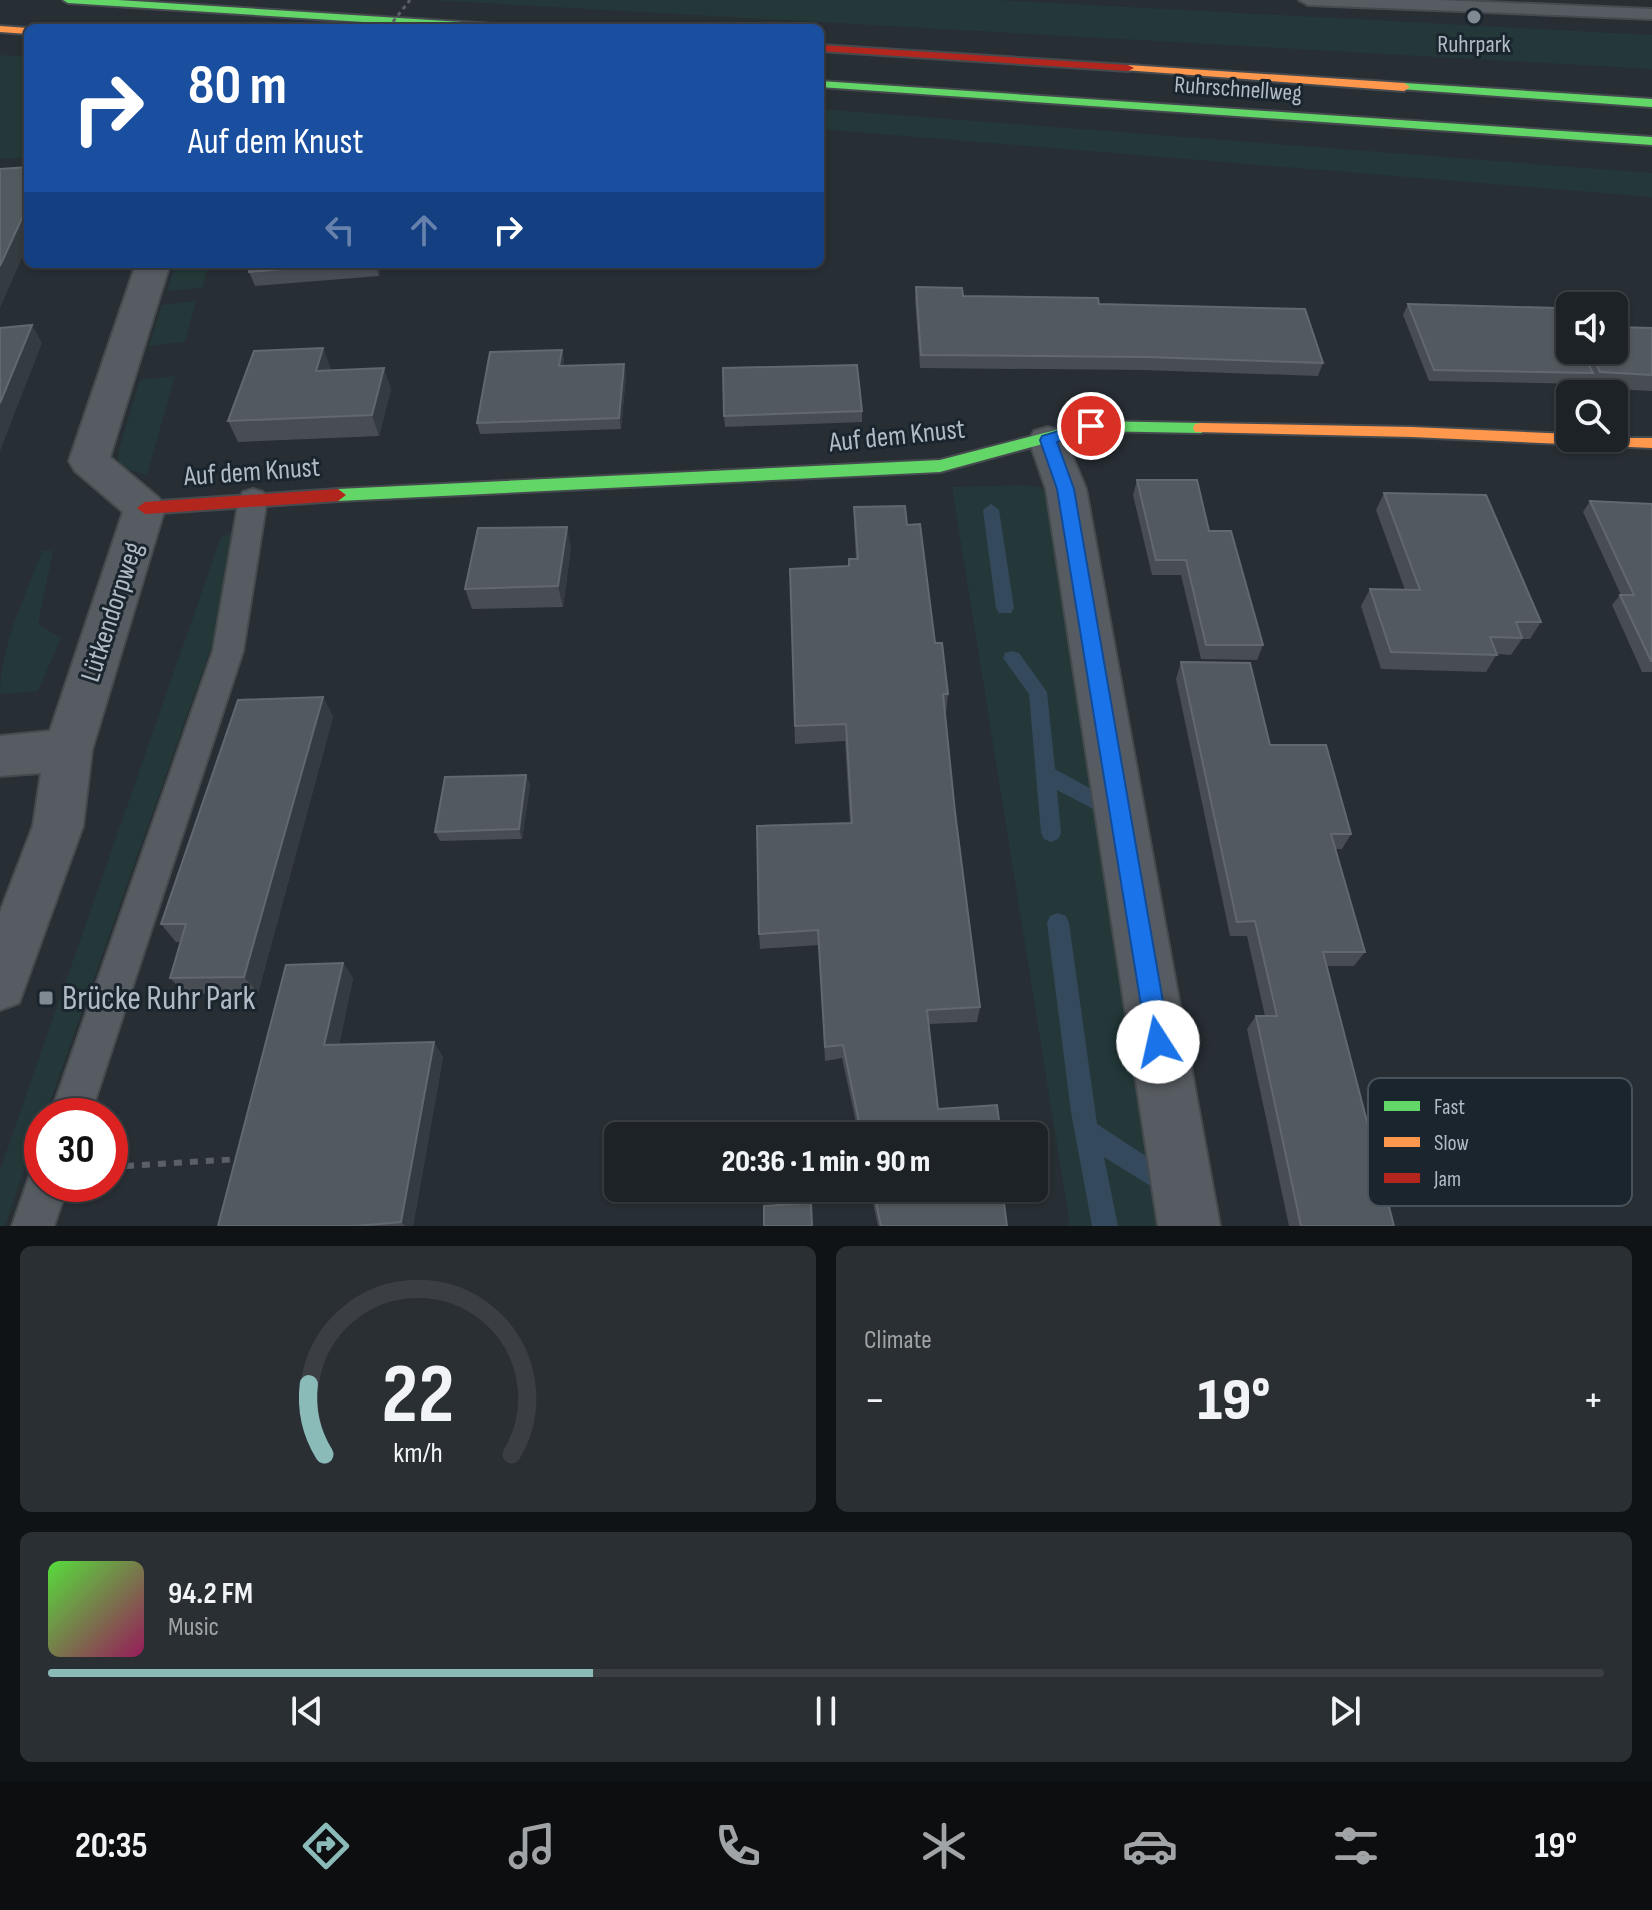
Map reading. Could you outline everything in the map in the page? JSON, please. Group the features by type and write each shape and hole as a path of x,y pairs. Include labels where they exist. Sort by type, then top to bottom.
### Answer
{"main road":[{"path":"68,0 446,24"},
{"path":"0,29 24,31"},
{"name":"Ruhrschnellweg","path":"824,48 1652,100"},
{"name":"Ruhrschnellweg","path":"824,84 1652,141"},
{"name":"Auf dem Knust","path":"145,508 253,499 940,466 1048,440 1091,426 1412,432 1652,443"}],"street":[{"name":"Lütkendorpweg","path":"0,984 58,826 68,750 145,508 89,461 152,268"},
{"path":"1048,440 1066,489 1189,1226"},
{"path":"0,756 68,750"}],"lane":[{"path":"1308,0 1652,14"},
{"path":"76,1098 228,651 253,499"},
{"path":"33,1226 41,1202"}],"path":[{"path":"391,24 410,0"},
{"path":"128,1166 245,1159 242,1173"}],"green space":[{"path":"428,0 998,0 1652,35 1652,69"},
{"path":"0,55 24,57 24,157 0,159"},
{"path":"824,109 1652,173 1652,197 824,129"},
{"path":"175,268 208,268 202,288 167,291"},
{"path":"196,301 185,342 149,346 162,305"},
{"path":"175,376 147,475 122,468 118,460 119,449 140,380"},
{"path":"1024,485 1042,488 1050,498 1156,1226 1070,1226 952,487"},
{"path":"231,534 232,554 212,645 51,1098 25,1098 221,537"},
{"path":"42,551 53,551 38,624 61,638 38,691 0,694 9,639"},
{"path":"24,1101 24,1170 5,1226 0,1226 0,1170"}],"building":[{"path":"24,167 24,214 0,266 0,169"},
{"path":"250,268 296,268 249,272"},
{"path":"916,287 962,288 963,296 1098,298 1099,304 1305,309 1323,363 1146,357 921,355"},
{"path":"1408,304 1556,308 1556,364 1588,364 1593,373 1434,370"},
{"path":"32,325 0,403 0,328"},
{"path":"1628,327 1652,328 1652,375 1600,372 1596,364 1628,364"},
{"path":"323,348 316,371 384,368 372,415 228,421 254,351"},
{"path":"562,350 559,366 624,364 619,418 477,423 490,352"},
{"path":"857,365 862,411 724,416 723,368"},
{"path":"1137,480 1197,480 1209,531 1231,531 1263,645 1206,645 1186,560 1156,560"},
{"path":"1384,493 1486,495 1541,622 1516,622 1522,638 1490,637 1497,655 1391,652 1370,589 1420,590"},
{"path":"1590,501 1652,504 1652,661 1620,595 1634,595"},
{"path":"905,506 907,525 920,524 935,643 942,643 948,694 943,694 955,812 980,1007 927,1010 938,1109 997,1105 999,1122 859,1122 843,1045 825,1047 818,930 759,934 757,826 852,823 846,724 795,726 790,569 849,566 849,559 858,559 854,507"},
{"path":"567,527 558,586 465,589 478,528"},
{"path":"1181,662 1250,663 1270,745 1326,745 1351,834 1331,834 1365,952 1323,952 1368,1126 1368,1206 1389,1206 1394,1226 1301,1226 1256,1016 1277,1016 1255,921 1237,922"},
{"path":"323,697 244,977 170,978 186,924 161,924 238,700"},
{"path":"526,775 519,829 435,832 445,777"},
{"path":"343,963 324,1045 434,1042 401,1222 356,1226 218,1226 286,965"},
{"path":"876,1202 1004,1202 1007,1226 881,1226"},
{"path":"811,1203 812,1226 764,1226 764,1206"}],"waterway":[{"path":"991,510 1005,608"},
{"path":"1012,658 1038,692 1051,833"},
{"path":"1046,774 1095,801"},
{"path":"1058,923 1087,1132"},
{"path":"1087,1132 1149,1173"},
{"path":"1087,1132 1105,1226"}],"traffic: fast":[{"path":"68,0 446,24"},
{"path":"824,84 1652,141"},
{"path":"1404,87 1652,103"},
{"path":"338,495 940,466 1091,426 1201,428"}],"traffic: slow":[{"path":"0,29 24,31"},
{"path":"1128,68 1404,87"},
{"path":"1201,428 1412,432 1652,443"}],"traffic: jam":[{"path":"824,48 1128,68"},
{"path":"145,508 338,495"}],"place":[{"name":"Ruhrpark","path":"1474,17"},
{"name":"Brücke Ruhr Park","path":"46,998"}],"route":[{"path":"1091,426 1048,440 1066,489 1158,1042"}]}
